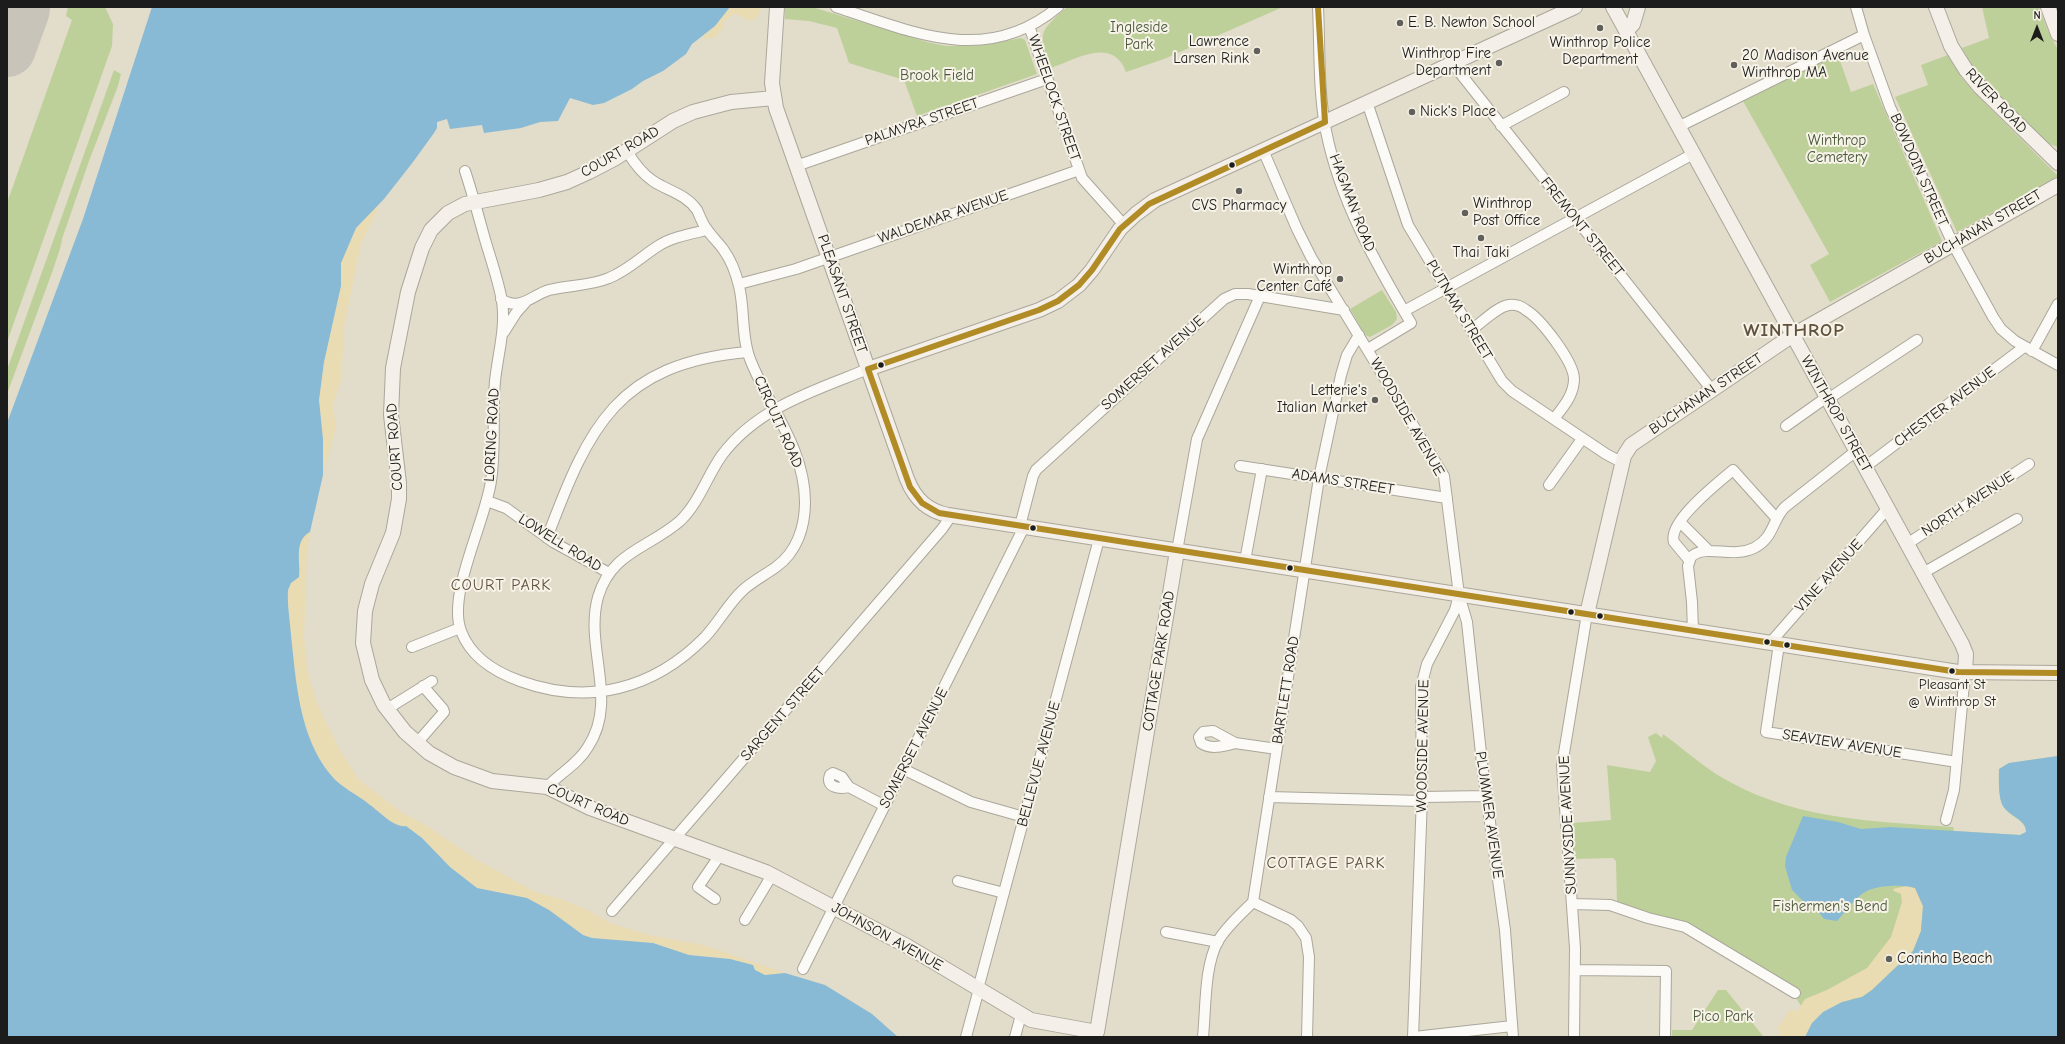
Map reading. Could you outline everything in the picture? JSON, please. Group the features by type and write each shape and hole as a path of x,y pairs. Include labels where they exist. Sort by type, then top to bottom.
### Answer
{"main road":[{"name":"PLEASANT STREET","path":"777,7 772,78 774,98 796,166 913,492 920,501 931,510 951,516 1965,673 2058,673"},
{"path":"868,369 1053,304 1075,289 1086,278 1124,225 1149,204 1165,195 1576,7"},
{"name":"WINTHROP STREET","path":"1613,7 1964,649 1965,673"},
{"path":"1626,31 1634,21 1638,7"},
{"name":"RIVER ROAD","path":"1936,7 1951,46 1966,70 1980,87 2058,163"},
{"path":"2048,7 2058,34"},
{"name":"COURT ROAD","path":"675,839 590,808 547,787 503,783 476,776 444,761 417,743 398,724 377,693 369,670 364,648 363,629 367,599 391,538 398,512 399,487 391,403 392,378 397,339 408,292 425,240 433,227 445,215 460,206 474,202 524,194 560,184 596,169 627,151 666,125 693,112 731,102 774,98"},
{"name":"BUCHANAN STREET","path":"1587,614 1622,463 1627,451 1634,443 1793,335 2058,184"},
{"name":"COTTAGE PARK ROAD","path":"1097,1034 1177,551"},
{"name":"JOHNSON AVENUE","path":"675,839 772,875 907,946 1021,1015 1036,1022 1097,1034"}],"street":[{"path":"836,7 926,36 950,40 993,38 1029,26 1058,7"},
{"name":"HAGMAN ROAD","path":"1318,7 1325,122 1336,168 1359,230 1411,322 1368,349"},
{"name":"BOWDOIN STREET","path":"1856,7 1864,35 1890,107 1952,244 1995,320 2007,335 2028,349 2058,365"},
{"name":"WHEELOCK STREET","path":"1029,26 1079,170"},
{"path":"1678,127 1864,35"},
{"name":"FREMONT STREET","path":"1452,63 1712,390"},
{"name":"PALMYRA STREET","path":"796,166 1047,78"},
{"path":"1501,126 1564,92"},
{"name":"PUTNAM STREET","path":"1367,102 1404,216 1504,384 1582,439 1622,463"},
{"name":"WOODSIDE AVENUE","path":"1263,150 1302,239 1444,476 1459,595 1455,610 1429,658 1422,682 1422,799 1413,1037"},
{"name":"CIRCUIT ROAD","path":"603,693 649,677 677,661 704,637 741,592 781,563 793,550 803,524 804,489 797,457 747,352 739,284 728,255 707,230 697,211 688,200 645,175 627,151"},
{"path":"1404,311 1445,287 1693,154"},
{"path":"1079,170 1085,183 1124,225"},
{"name":"WALDEMAR AVENUE","path":"739,284 796,269 1079,170"},
{"name":"LORING ROAD","path":"465,171 501,300 503,334 496,379 494,449 487,500 459,591 457,612 460,628 467,643 475,654 486,664 501,673 547,689 603,693"},
{"path":"503,334 513,317 525,303 538,294 550,290 591,283 609,278 624,271 663,243 707,230"},
{"name":"SOMERSET AVENUE","path":"803,969 1022,527 1033,476 1036,470 1220,302 1235,294 1260,296 1344,310"},
{"name":"COTTAGE PARK ROAD","path":"1177,551 1197,439 1260,296"},
{"path":"501,300 512,304 525,303"},
{"name":"CHESTER AVENUE","path":"1865,467 2028,349 2058,304"},
{"path":"1471,330 1506,306 1516,305 1522,307 1534,316 1566,356 1573,372 1572,393 1554,419"},
{"name":"BARTLETT ROAD","path":"1253,902 1319,478 1341,376 1347,355 1359,335"},
{"path":"1786,426 1917,340"},
{"path":"548,538 565,491 581,456 603,420 621,399 641,383 675,366 709,356 747,352"},
{"name":"LOWELL ROAD","path":"487,500 506,508 548,538 609,573 625,557 681,520 692,507 716,464 730,445 743,432 775,409 791,400 868,369"},
{"path":"1549,485 1582,439"},
{"path":"1693,631 1692,602 1688,566 1689,560 1696,553 1708,550 1739,553 1755,548 1769,536 1777,519 1785,507 1856,451"},
{"name":"NORTH AVENUE","path":"1907,544 2029,464"},
{"name":"ADAMS STREET","path":"1240,466 1447,498"},
{"path":"1245,561 1262,470"},
{"path":"1689,560 1673,539 1674,532 1680,522 1704,495 1733,470 1777,519"},
{"name":"VINE AVENUE","path":"1775,644 1888,508"},
{"name":"SARGENT STREET","path":"612,911 942,529 951,516"},
{"path":"1923,573 2017,519"},
{"path":"1680,522 1708,550"},
{"name":"BELLEVUE AVENUE","path":"966,1037 1099,539"},
{"path":"547,787 576,762 591,744 598,723 603,693 594,622 600,592 609,573"},
{"name":"PLUMMER AVENUE","path":"1459,595 1467,622 1487,796 1505,930 1513,1037"},
{"name":"SUNNYSIDE AVENUE","path":"1574,1037 1575,970 1562,765 1587,614"},
{"path":"412,647 460,628"},
{"name":"SEAVIEW AVENUE","path":"1775,644 1766,732 1957,762"},
{"name":"WINTHROP STREET","path":"1946,820 1953,794 1965,673"},
{"path":"387,709 427,683 444,712 417,743"},
{"path":"1235,742 1277,749"},
{"path":"903,769 965,800 1024,817"},
{"path":"849,788 885,806"},
{"path":"1269,798 1422,799 1487,796"},
{"path":"715,899 698,887 720,855"},
{"path":"746,920 772,875"},
{"path":"958,881 1004,893"},
{"path":"1203,1037 1209,968 1218,942 1232,924 1253,902 1291,920 1298,926 1306,938 1309,957 1307,1037"},
{"path":"1572,904 1610,904 1648,918 1685,927 1795,993"},
{"path":"1166,932 1218,942"},
{"path":"1575,970 1666,971 1665,1037"},
{"path":"1015,1037 1021,1015"},
{"path":"1413,1037 1512,1026"}],"green space":[{"path":"68,7 105,7 113,24 112,46 7,342 7,203 72,20 66,16"},
{"name":"Brook Field","path":"785,7 812,7 927,42 946,46 975,46 1021,38 1025,40 1037,74 917,116 904,80 849,63 837,28 809,21 785,19"},
{"name":"Ingleside Park","path":"1067,7 1283,7 1164,59 1126,72 1120,61 1112,55 1103,53 1093,53 1082,56 1051,68 1044,47 1043,34 1050,22"},
{"path":"1982,7 2039,7 2048,31 2058,50 2058,147 2047,143 1989,87 1970,62 1962,48 1989,38"},
{"name":"Winthrop Cemetery","path":"1838,55 1851,92 1873,84 1942,241 1830,302 1810,265 1829,254 1743,101"},
{"name":"Winthrop Cemetery","path":"1948,55 1962,78 1974,92 2058,176 1957,232 1895,97 1928,85 1921,65"},
{"path":"114,70 121,74 118,86 89,161 53,270 7,394 7,370"},
{"path":"1382,290 1396,312 1397,319 1392,325 1370,337 1365,335 1350,309"},
{"name":"Fishermen's Bend","path":"1656,733 1662,738 1663,734 1716,774 1744,789 1773,801 1831,816 1891,823 1953,827 1954,831 2020,835 2026,832 2023,824 2008,812 2002,804 1999,786 1999,769 2009,763 2058,756 2058,879 1805,1037 1812,1023 1796,998 1731,950 1617,903 1616,861 1613,858 1575,859 1572,823 1611,820 1607,765 1650,772 1656,761 1648,737"},
{"name":"Pico Park","path":"1718,990 1726,990 1763,1036 1672,1037 1672,1030 1692,1030"}],"sand":[{"path":"730,7 761,7 754,20 747,20 737,14 732,15 724,21 724,28 717,34 717,37 705,39 703,36 715,26"},
{"path":"377,206 377,211 361,243 351,292 344,328 341,380 333,404 336,427 323,475 323,439 319,400 324,362 341,286 341,263 356,228"},
{"path":"310,532 307,549 304,636 307,669 315,699 336,743 358,779 401,812 427,826 477,860 535,892 561,899 589,911 612,924 653,936 703,945 785,973 765,975 755,970 753,965 730,959 689,955 653,943 615,941 586,936 527,898 477,888 450,867 422,838 406,826 397,825 387,819 334,779 315,752 307,731 298,690 291,643 288,601 289,586 299,571 300,543 305,535"},
{"name":"Corinha Beach","path":"1906,886 1915,888 1923,906 1921,931 1913,951 1872,990 1862,997 1852,999 1812,1023 1805,1037 1776,1037 1781,1033 1777,1029 1789,1011 1793,1009 1797,1012 1805,999 1827,990 1867,968 1891,937 1902,902 1901,894 1893,889"}],"water":[{"path":"152,7 730,7 715,26 692,44 686,54 663,71 604,103 593,105 570,98 558,121 540,122 521,128 484,133 482,125 450,129 447,119 437,122 437,128 434,133 413,162 384,199 356,228 341,263 341,286 324,362 319,400 323,439 323,475 310,532 301,541 299,552 299,577 291,583 288,590 297,689 305,725 312,743 320,759 334,779 387,819 397,825 406,826 422,838 450,867 477,888 527,898 549,910 583,935 592,938 653,943 689,955 730,959 753,965 755,970 765,975 785,973 825,985 872,1014 898,1037 7,1037 7,423 83,219"},
{"path":"2058,756 2058,1037 1805,1037 1812,1023 1823,1012 1842,1002 1862,997 1872,990 1913,951 1921,931 1923,906 1915,888 1904,886 1882,887 1870,890 1861,895 1837,921 1824,919 1815,907 1804,902 1792,890 1785,866 1786,857 1803,816 1838,822 1861,829 1890,827 2020,835 2026,832 2023,824 2008,812 2002,804 1999,786 1999,769 2009,763"}],"runway":[{"path":"7,48 21,9"}],"transit line":[{"path":"1318,7 1325,122"},
{"path":"868,369 1039,310 1058,301 1079,285 1092,270 1120,229 1149,204 1325,122"},
{"path":"868,369 910,487 922,503 939,513 1958,672 2058,673"}],"place":[{"name":"E. B. Newton School","path":"1400,23"},
{"name":"Winthrop Police Department","path":"1600,28"},
{"name":"Lawrence Larsen Rink","path":"1257,51"},
{"name":"Winthrop Fire Department","path":"1499,63"},
{"name":"20 Madison Avenue Winthrop MA","path":"1734,65"},
{"name":"Nick's Place","path":"1412,112"},
{"name":"CVS Pharmacy","path":"1239,191"},
{"name":"Winthrop Post Office","path":"1465,213"},
{"name":"Thai Taki","path":"1481,238"},
{"name":"Winthrop Center Café","path":"1340,279"},
{"name":"Letterie's Italian Market","path":"1375,400"},
{"name":"Pleasant St @ Winthrop St","path":"1952,671"},
{"name":"Corinha Beach","path":"1889,959"}],"district":[{"name":"WINTHROP","path":"1794,331"},
{"name":"COURT PARK","path":"501,585"},
{"name":"COTTAGE PARK","path":"1326,863"}]}
